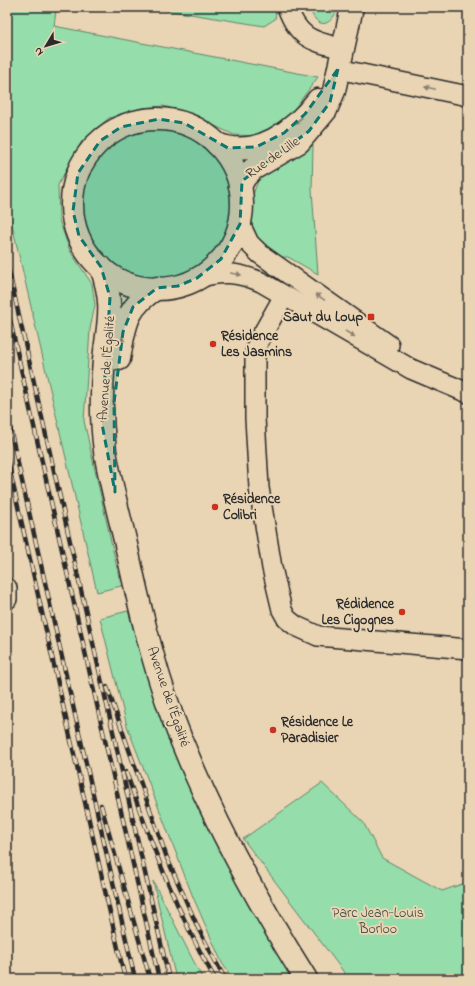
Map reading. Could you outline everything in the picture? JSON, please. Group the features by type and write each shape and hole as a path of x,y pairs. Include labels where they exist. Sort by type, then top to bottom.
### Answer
{"street":[{"path":"287,7 295,27 304,35 319,43 341,59 468,96"},
{"name":"Rue de Lille","path":"240,186 245,177 253,169 299,142 314,126 330,102 352,7"},
{"name":"Rue de Lille","path":"217,144 228,148 246,149 267,143 277,138 316,103 341,59"},
{"path":"198,278 214,267 227,251 240,224 242,205 240,186 229,159 217,144 196,128 184,123 158,119 133,122 110,133 95,146 84,161 74,185 73,211 79,236 85,248 101,267 127,283 157,288 178,286 213,274 234,274 261,282 392,360 468,393"},
{"path":"240,224 245,237 260,254 378,336 431,378"},
{"name":"Avenue de l'Égalité","path":"101,267 108,289 111,312 104,361 102,424 106,457 142,619 172,715 202,786 254,889 306,979"},
{"name":"Avenue de l'Égalité","path":"115,492 112,438 123,332 133,307 146,295 157,288"},
{"path":"284,296 258,342 255,353 259,488 266,534 282,610 287,619 296,626 318,636 468,649"},
{"path":"7,588 7,599"},
{"name":"Avenue de l'Égalité","path":"254,889 320,979"}],"highlighted area":[{"path":"338,69 330,102 309,131 242,181 240,224 221,259 197,278 178,286 157,288 133,307 123,332 114,403 115,492 102,424 110,297 101,267 79,236 73,211 78,173 100,141 121,127 159,119 184,123 228,148 256,147 284,133 305,114"}],"green space":[{"path":"7,7 31,7 56,11 54,26 318,77 286,120 259,136 234,135 192,115 164,106 141,108 109,118 82,141 58,185 59,220 70,251 92,284 95,305 90,329 84,421 121,586 97,592 7,203"},
{"path":"147,7 274,7 276,12 275,19 264,26"},
{"path":"325,7 338,7 336,13 330,21 326,23 318,22 311,12"},
{"path":"164,130 185,135 198,142 214,157 226,176 230,190 230,218 226,232 219,245 204,261 198,266 179,275 164,278 150,278 129,273 116,266 95,245 88,232 84,218 83,197 88,176 95,163 116,142 129,135 143,131"},
{"path":"313,145 312,190 318,274 288,257 280,257 253,233 250,203 260,175"},
{"path":"128,611 159,713 192,792 223,856 294,979 233,979 222,963 193,897 127,726 100,618"},
{"name":"Parc Jean-Louis Borloo","path":"322,783 363,822 382,858 442,891 468,882 468,979 349,979 243,839"},
{"path":"153,881 198,970 203,979 176,979"}],"railway":[{"path":"7,263 169,979"},
{"path":"7,307 159,979"},
{"path":"7,415 135,979"},
{"path":"7,458 125,979"},
{"path":"107,687 167,858 199,930 225,979"},
{"path":"126,772 155,851 177,903 201,954 215,979"},
{"path":"101,805 150,979"}],"place":[{"name":"Saut du Loup","path":"371,317"},
{"name":"Résidence Les Jasmins","path":"213,344"},
{"name":"Résidence Colibri","path":"215,507"},
{"name":"Rédidence Les Cigognes","path":"402,612"},
{"name":"Résidence Le Paradisier","path":"273,730"}]}
